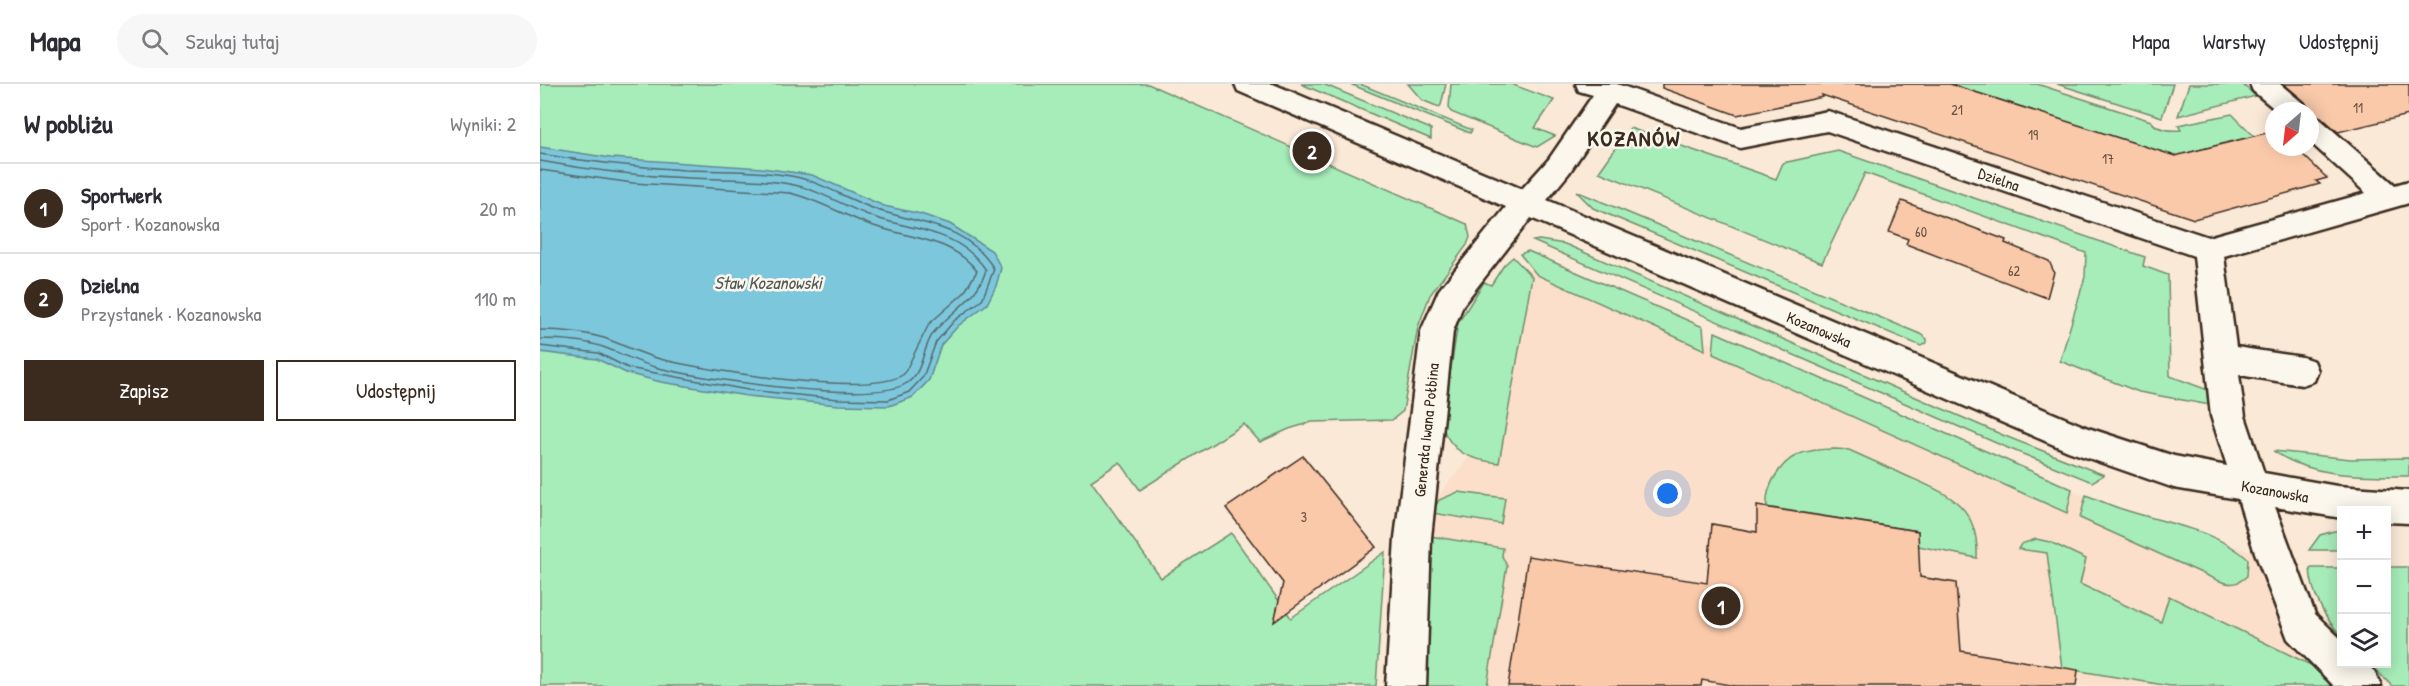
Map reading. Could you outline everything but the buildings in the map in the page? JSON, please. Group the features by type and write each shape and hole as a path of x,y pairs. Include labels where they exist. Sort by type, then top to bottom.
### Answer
{"street":[{"name":"Kozanowska","path":"1248,84 2080,440 2174,472 2250,488 2337,502 2409,507"},
{"path":"2263,84 2284,102"},
{"name":"Generała Iwana Połbina","path":"1406,686 1413,538 1437,331 1450,299 1562,162 1599,88"},
{"name":"Dzielna","path":"1599,88 1740,138 1828,121 2208,249"},
{"path":"2319,133 2399,195"},
{"path":"2361,686 2301,626 2250,488 2228,416 2208,249 2399,195"},
{"path":"2220,358 2302,371"}],"shaded area":[{"path":"1511,262 2123,511 2179,526 2285,564 2337,655 2337,668 2351,668 2369,686 1424,686 1432,503 1470,456"}],"green space":[{"path":"540,84 1148,84 1467,224 1470,237 1467,245 1430,295 1418,327 1403,411 1392,420 1312,422 1260,442 1244,424 1140,490 1120,462 1091,481 1161,578 1231,533 1291,618 1385,552 1376,686 540,686"},
{"path":"1301,84 1323,84 1431,129 1431,139"},
{"path":"1350,84 1360,84 1472,130 1470,133"},
{"path":"1408,84 1446,84 1441,105 1439,107 1422,100"},
{"path":"1451,84 1511,84 1554,100 1535,128 1555,136 1537,147 1451,112 1449,107"},
{"path":"1950,84 2037,84 2151,121 2160,128 2168,130 2181,130 2178,125 2232,114 2254,136 2175,156"},
{"path":"2057,84 2173,84 2162,117"},
{"path":"2189,84 2242,84 2256,96 2178,116"},
{"path":"1630,128 1776,179 1783,163 1838,151 2145,257 2143,266 2168,275 2170,376 2208,390 2210,405 2139,392 2060,361 2085,277 2086,253 1865,173 1822,263 1599,172"},
{"path":"1576,191 1920,334 1927,339 1927,342 1921,346 1593,208"},
{"path":"1533,241 1565,244 2005,436 2104,475 2092,482 2003,446"},
{"path":"1528,251 1703,327 1705,350 1537,275 1520,254"},
{"path":"1513,257 1532,277 1499,463 1480,460 1456,449 1442,425 1458,323 1484,282 1491,285 1504,265"},
{"path":"1715,332 2072,489 2067,513 1713,354"},
{"path":"1849,450 1949,497 1967,514 1973,526 1977,558 1918,546 1918,531 1767,507 1768,492 1774,477 1784,464 1806,452"},
{"path":"2273,451 2351,459 2409,458 2409,476 2338,474 2321,471 2288,460"},
{"path":"1458,492 1505,498 1501,524 1432,513 1439,500"},
{"path":"2086,495 2120,508 2190,528 2221,541 2248,559 2247,576 2234,583 2219,581 2080,518"},
{"path":"2337,531 2337,550 2309,550 2320,535"},
{"path":"1430,536 1503,548 1502,556 1507,566 1487,686 1424,686"},
{"path":"2036,539 2050,542 2086,559 2080,584 2161,622 2169,596 2321,670 2344,686 2170,686 2062,668 2047,553 2018,549 2021,544"},
{"path":"2391,567 2409,567 2409,686 2392,686 2374,668 2391,668"},
{"path":"2310,568 2337,568 2337,630 2320,604"}],"water":[{"name":"Staw Kozanowski","path":"540,147 611,158 762,168 812,175 884,206 921,214 950,224 992,251 1001,268 996,286 987,304 958,326 941,345 929,380 913,397 889,406 838,405 747,396 661,382 626,373 597,359 540,352"}],"place":[{"name":"Dzielna","path":"1312,151"},
{"name":"Sportwerk","path":"1721,606"}],"district":[{"name":"KOZANÓW","path":"1634,138"}]}
